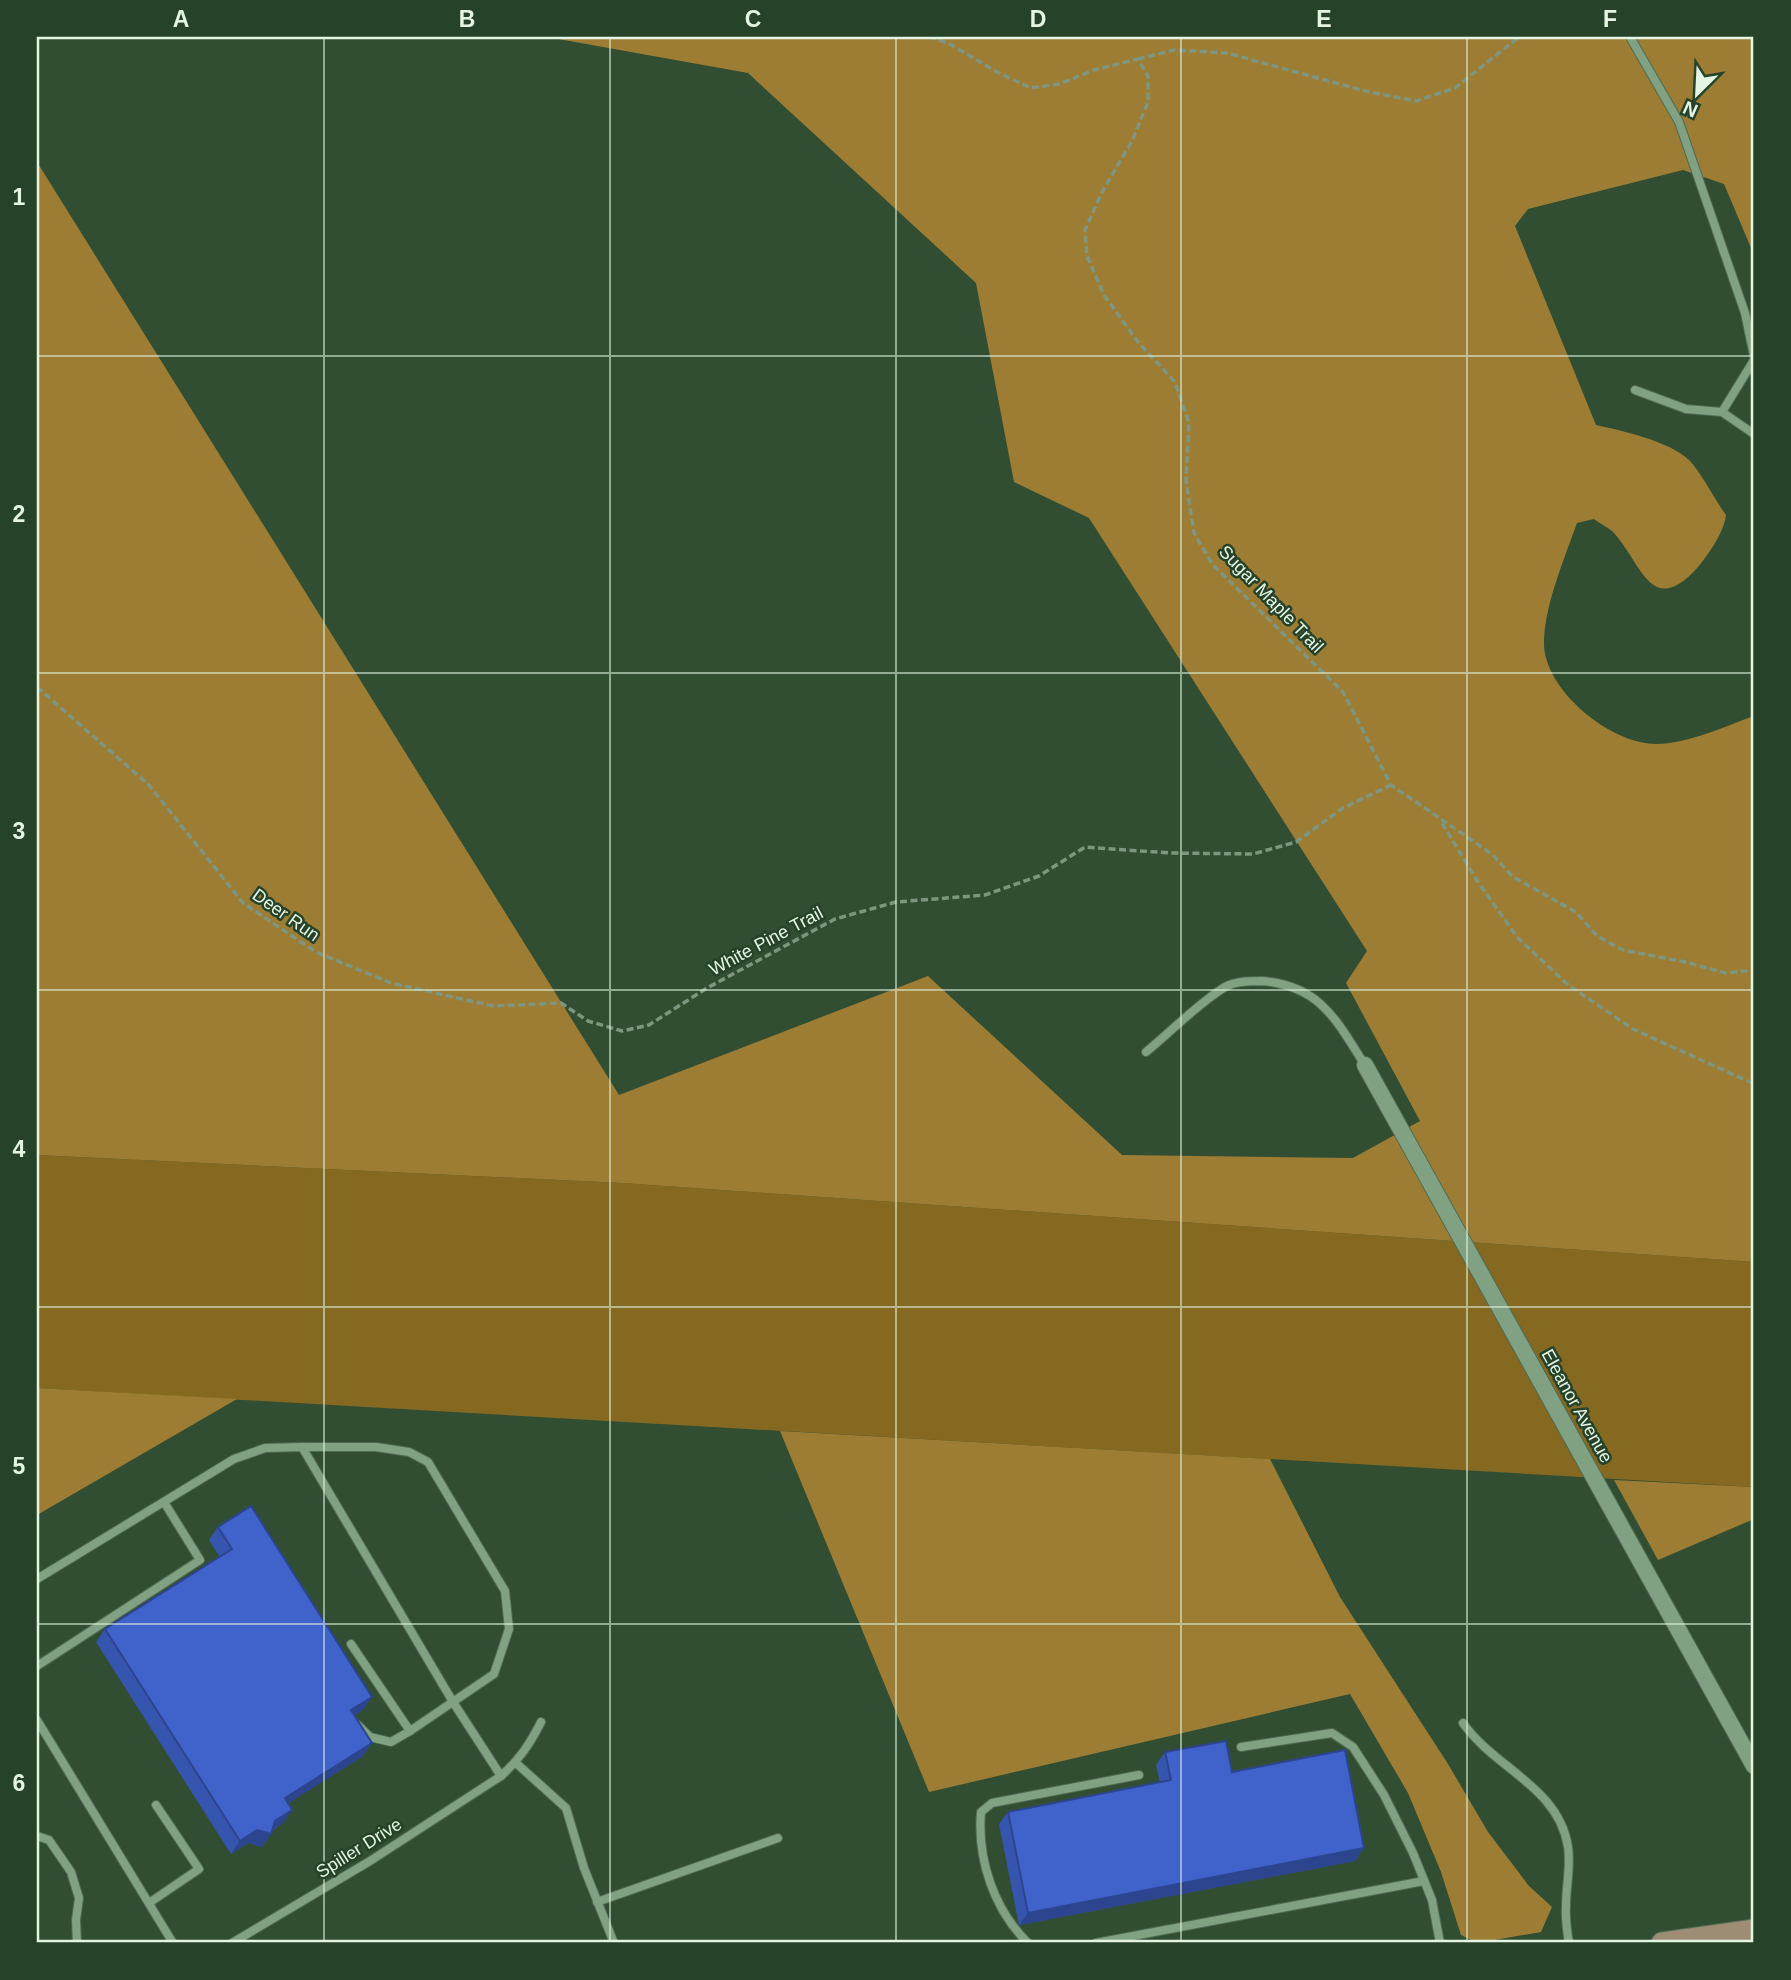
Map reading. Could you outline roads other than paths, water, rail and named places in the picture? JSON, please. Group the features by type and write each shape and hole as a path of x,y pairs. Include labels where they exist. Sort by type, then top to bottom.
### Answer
{"main road":[{"path":"1662,1943 1754,1930"}],"street":[{"name":"Eleanor Avenue","path":"1365,1065 1754,1766"}],"lane":[{"path":"1630,37 1679,122 1745,313 1754,358 1722,412"},
{"path":"1635,390 1686,409 1722,412 1754,434"},
{"path":"1146,1052 1228,985 1253,981 1285,983 1313,998 1331,1013 1365,1065"},
{"path":"302,1447 453,1702 501,1776"},
{"path":"37,1578 234,1459 265,1448 376,1447 409,1452 428,1462 505,1591 509,1629 494,1674 410,1731 391,1742 370,1737 356,1724"},
{"path":"37,1666 200,1560 164,1502"},
{"path":"351,1644 410,1731"},
{"path":"37,1720 173,1943"},
{"name":"Spiller Drive","path":"232,1943 370,1861 501,1776 530,1745 541,1722"},
{"path":"1463,1723 1474,1739 1539,1792 1564,1827 1569,1849 1566,1904 1569,1943"},
{"path":"1241,1748 1332,1732 1353,1747 1384,1795 1432,1899 1440,1943"},
{"path":"516,1763 566,1808 584,1868 614,1943"},
{"path":"1028,1943 1012,1927 996,1897 985,1862 980,1832 981,1812 992,1803 1139,1775"},
{"path":"149,1903 199,1869 156,1805"},
{"path":"37,1836 49,1840 71,1872 79,1898 76,1920 78,1943"},
{"path":"597,1902 778,1838"},
{"path":"1096,1943 1424,1881"}]}
